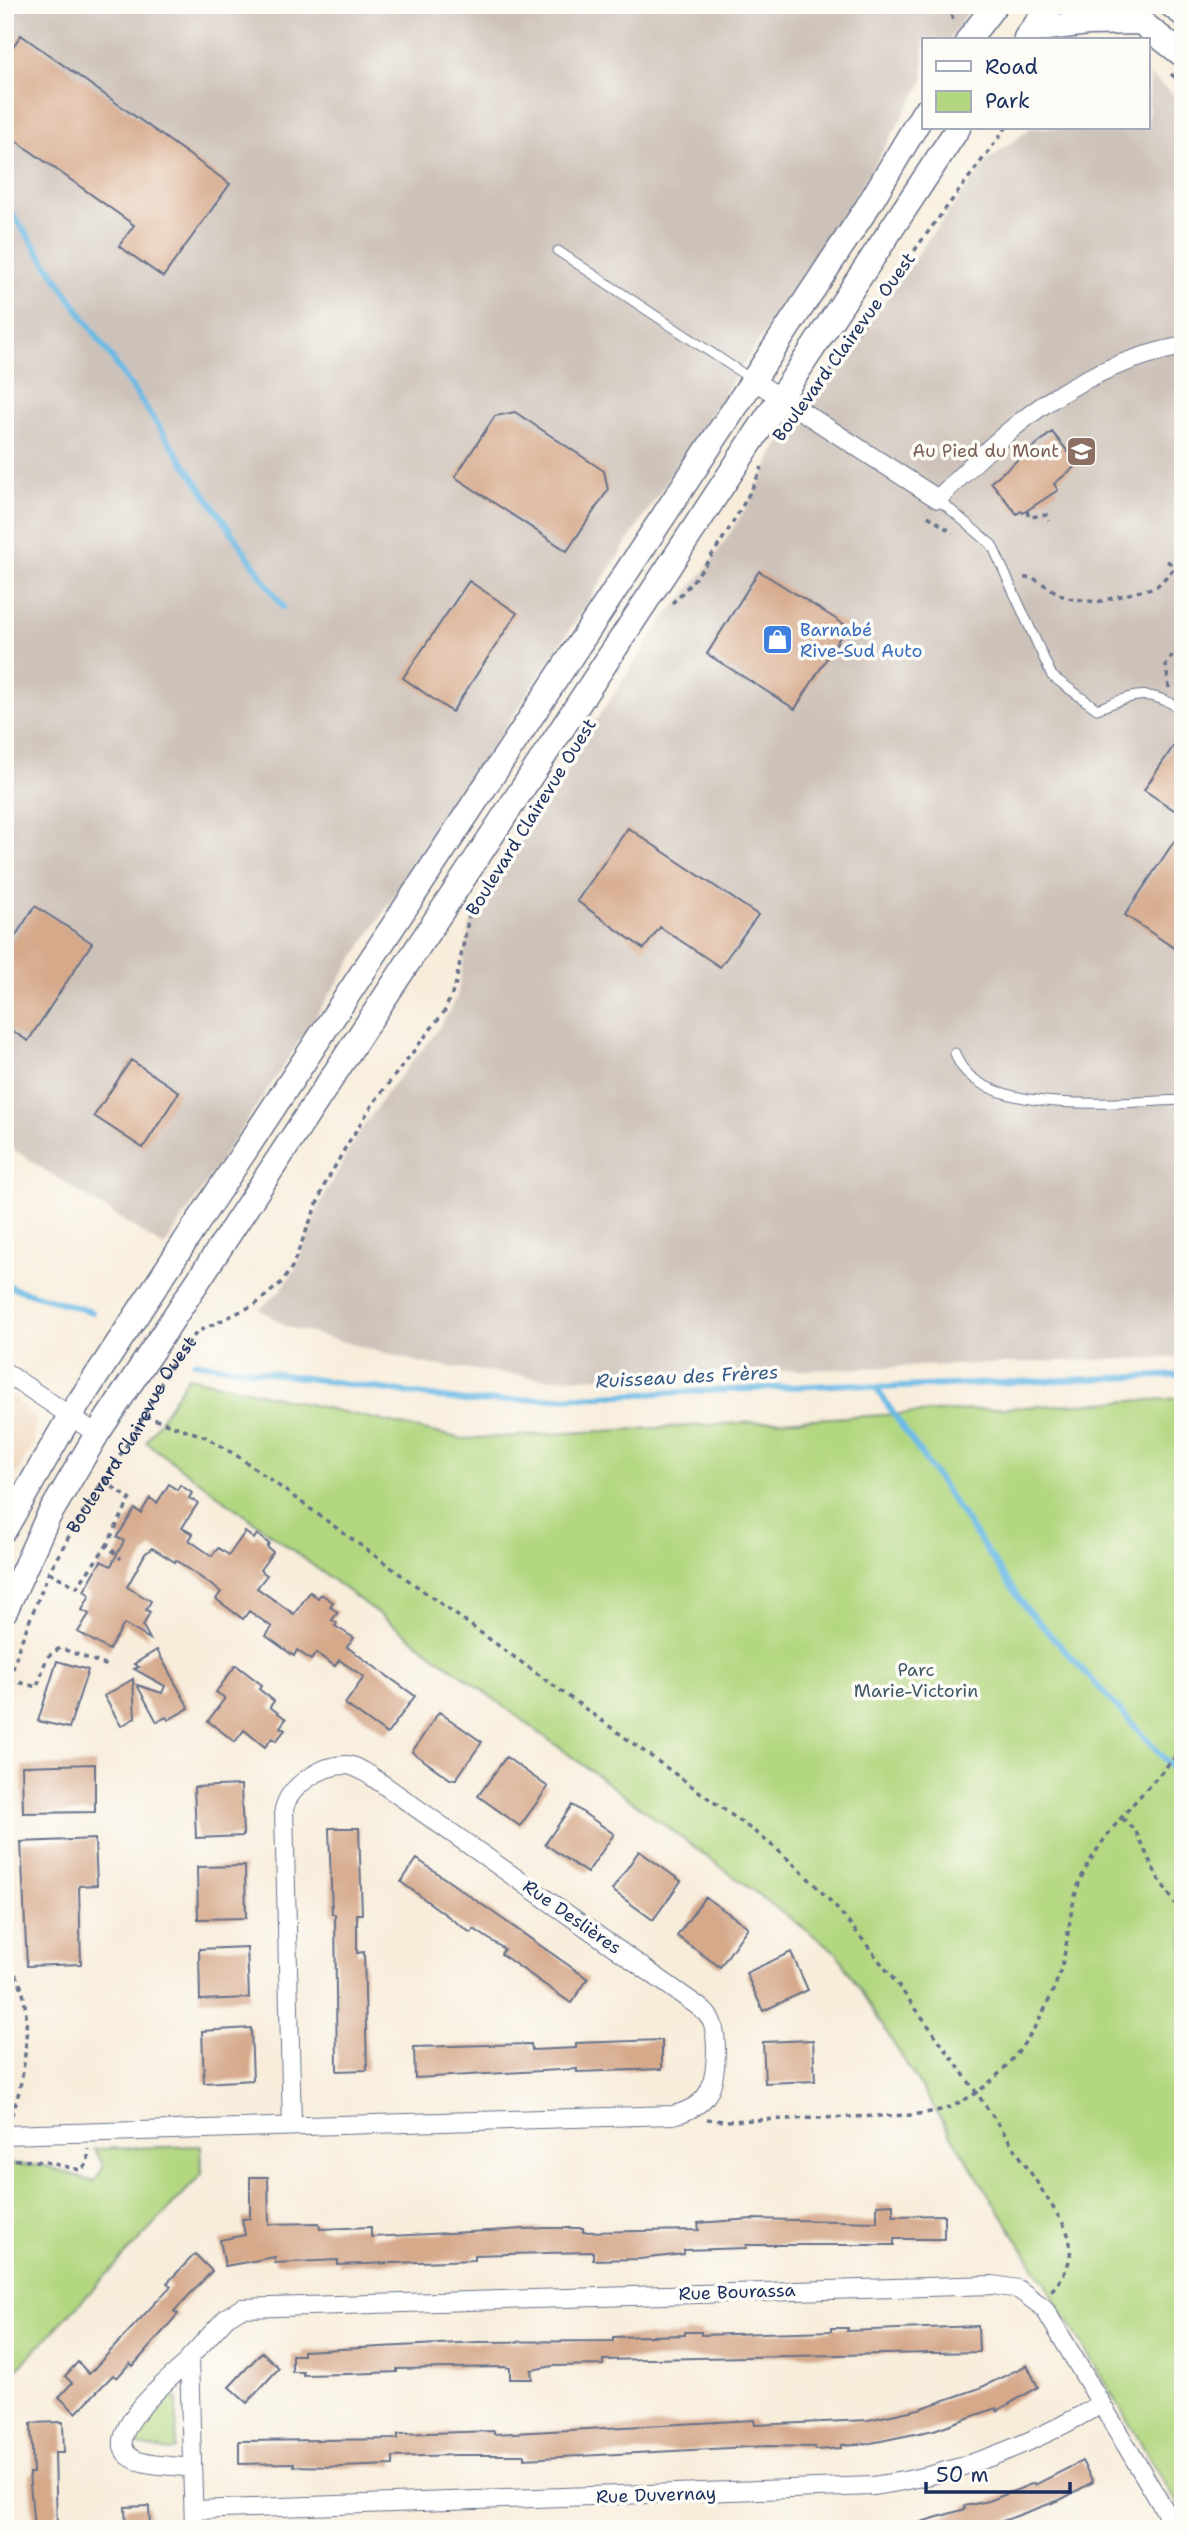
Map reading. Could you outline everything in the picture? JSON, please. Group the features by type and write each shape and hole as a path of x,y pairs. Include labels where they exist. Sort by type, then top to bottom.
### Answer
{"street":[{"path":"961,36 995,5"},
{"path":"1028,35 1051,5"},
{"path":"1119,5 1183,55"},
{"path":"1028,35 1088,23 1140,22"},
{"path":"5,1530 27,1486 70,1416 881,185 922,114"},
{"name":"Boulevard Clairevue Ouest","path":"5,1611 47,1520 97,1434 957,130"},
{"path":"752,380 939,499 1021,421 1063,390 1099,372 1183,346"},
{"path":"579,644 605,662"},
{"path":"257,1134 283,1151"},
{"path":"5,1372 97,1434"},
{"name":"Rue Deslières","path":"292,2126 284,1809 288,1798 299,1785 341,1765 359,1768 371,1776 704,2011 714,2031 710,2087 694,2107 673,2115"},
{"path":"5,2135 673,2115"},
{"name":"Rue Bourassa","path":"192,2468 135,2459 124,2450 121,2441 128,2424 236,2310 251,2307 1002,2285 1025,2292 1044,2308 1176,2529"},
{"path":"189,2361 194,2529"},
{"name":"Rue Duvernay","path":"194,2510 873,2486 937,2475 999,2456 1048,2434 1101,2404"}],"lane":[{"path":"558,251 752,380"},
{"path":"939,499 992,545 1052,676 1097,709 1135,695 1150,694 1183,710"},
{"path":"955,1053 958,1065 971,1076 1021,1098 1059,1103 1183,1100"}],"path":[{"path":"951,5 961,36"},
{"name":"Boulevard Clairevue Ouest","path":"800,410 1005,130"},
{"name":"Boulevard Clairevue Ouest","path":"665,610 695,578 748,495 764,462"},
{"path":"1027,511 1029,517 1047,515 1049,521"},
{"path":"1024,578 1033,578 1066,598 1090,602 1156,587 1183,560"},
{"path":"1167,561 1183,572"},
{"path":"1170,690 1166,665 1183,639"},
{"name":"Boulevard Clairevue Ouest","path":"524,826 554,784"},
{"name":"Boulevard Clairevue Ouest","path":"5,1698 49,1572 145,1416 168,1370 191,1337 210,1323 263,1300 287,1275 316,1203 348,1143 375,1101 431,1032 449,1004 472,906"},
{"path":"145,1416 206,1437 239,1457 780,1851 838,1906 977,2091 1067,2231 1071,2252 1068,2266 1048,2294"},
{"path":"49,1572 77,1587 107,1545 130,1500 104,1481"},
{"path":"107,1545 121,1559"},
{"path":"10,1679 37,1687 47,1657 60,1648 111,1667"},
{"path":"673,2115 723,2122 912,2115 942,2110 977,2091 1015,2054 1041,2014 1062,1963 1080,1880 1099,1847 1183,1747"},
{"path":"1122,1818 1135,1830 1158,1878 1183,1915"},
{"path":"5,1957 22,1990 25,2015 20,2090 10,2116"},
{"path":"7,2159 46,2162 80,2170 89,2160 86,2133"}],"shaded area":[{"path":"5,5 973,5 950,38 922,38 922,83 874,166 164,1247 5,1144"},
{"path":"1150,76 1183,102 1183,1357 548,1379 426,1364 285,1326 260,1309 282,1289 295,1269 319,1206 355,1139 390,1088 431,1039 451,1009 457,997 469,929 479,902 555,792 593,725 664,619 707,568 748,505 792,425 824,388 929,238 988,160 1028,130 1150,130"},
{"path":"5,1392 36,1418 33,1444 5,1494"}],"green space":[{"name":"Parc Marie-Victorin","path":"188,1377 463,1439 1183,1398 1183,2513 1054,2298 836,1952 146,1442"},
{"path":"201,2146 202,2174 5,2382 5,2214 9,2164 46,2166 94,2182 104,2166 94,2149"},
{"path":"171,2397 177,2399 176,2449 170,2451 138,2445 138,2433"}],"building":[{"path":"21,35 230,184 163,277 119,246 134,225 5,133 5,58"},
{"path":"515,412 604,471 608,490 567,551 455,477 495,416"},
{"path":"1052,432 1078,464 1054,484 1058,490 1023,513 1021,511 1017,514 991,482"},
{"name":"Barnabé Rive-Sud Auto","path":"759,571 847,626 795,709 707,654"},
{"path":"469,581 517,613 452,712 403,678"},
{"path":"1183,732 1183,816 1144,790"},
{"path":"628,828 758,915 720,967 660,927 644,949 577,901"},
{"path":"1183,828 1183,954 1125,915"},
{"path":"35,906 92,943 28,1041 5,1026 5,952"},
{"path":"131,1060 179,1092 143,1148 94,1116"},
{"path":"169,1484 177,1490 180,1485 192,1493 189,1498 198,1503 182,1528 193,1534 189,1540 212,1556 218,1548 229,1555 245,1532 254,1539 257,1534 269,1544 267,1547 273,1552 260,1570 267,1575 257,1588 294,1614 310,1592 318,1598 321,1594 333,1602 330,1607 338,1612 332,1620 337,1623 335,1626 354,1638 347,1647 415,1696 387,1734 345,1704 364,1677 339,1660 335,1666 316,1653 311,1660 297,1650 294,1656 266,1636 272,1627 249,1611 243,1619 216,1599 221,1592 176,1560 175,1562 152,1548 145,1554 127,1587 151,1601 146,1610 150,1612 143,1626 150,1639 124,1624 109,1650 78,1632 89,1614 82,1610 90,1595 84,1591 101,1561 111,1566 124,1541 117,1537 135,1509 141,1513 150,1498 157,1503"},
{"path":"157,1650 189,1708 168,1720 166,1717 157,1722 137,1685 162,1693 165,1686 134,1669 139,1667 134,1664"},
{"path":"57,1661 88,1670 69,1728 38,1721"},
{"path":"236,1665 262,1685 259,1689 274,1701 270,1707 286,1719 280,1727 285,1730 276,1741 272,1738 265,1747 244,1730 235,1742 208,1721 225,1698 216,1692"},
{"path":"133,1679 135,1718 121,1726 104,1696"},
{"path":"439,1712 482,1742 456,1779 450,1779 412,1752"},
{"path":"506,1757 548,1787 520,1826 478,1796"},
{"path":"95,1764 95,1812 23,1813 22,1766"},
{"path":"241,1785 243,1836 196,1838 194,1787"},
{"path":"572,1805 614,1834 587,1873 545,1844"},
{"path":"329,1828 359,1828 362,1914 357,1914 357,1953 364,1952 367,2070 337,2071 335,1914 332,1914"},
{"path":"95,1839 97,1885 79,1886 81,1964 27,1966 21,1842"},
{"path":"639,1851 681,1881 653,1920 612,1890"},
{"path":"417,1859 588,1979 571,2003 501,1954 504,1949 474,1929 471,1933 401,1882"},
{"path":"245,1866 246,1918 198,1919 197,1867"},
{"path":"705,1897 748,1927 720,1967 677,1936"},
{"path":"247,1947 249,1998 200,2000 199,1949"},
{"path":"791,1952 808,1990 763,2011 746,1973"},
{"path":"251,2028 253,2080 204,2083 202,2031"},
{"path":"662,2040 662,2069 577,2072 577,2069 415,2078 414,2047 531,2044 532,2050 576,2048 576,2043"},
{"path":"813,2040 815,2081 765,2083 763,2042"},
{"path":"250,2177 268,2177 269,2224 319,2223 320,2229 371,2227 371,2237 545,2228 583,2228 583,2232 699,2230 698,2223 752,2219 877,2222 877,2205 893,2204 893,2216 944,2215 944,2239 894,2239 894,2245 746,2245 746,2248 684,2250 684,2254 640,2259 593,2260 593,2252 474,2255 474,2260 338,2265 338,2260 275,2263 275,2257 225,2266 220,2240 245,2235 242,2219 250,2218"},
{"path":"195,2254 212,2271 174,2311 178,2314 133,2366 130,2363 117,2378 113,2375 76,2413 59,2397 72,2383 65,2376 78,2362 89,2374 171,2286 167,2283"},
{"path":"978,2326 979,2352 603,2360 603,2365 553,2366 531,2370 532,2379 510,2379 510,2368 505,2367 397,2369 397,2372 348,2374 303,2375 303,2372 292,2372 292,2355 303,2355 303,2351 478,2342 613,2341 613,2337 685,2335 685,2332 701,2332 701,2335 831,2331 831,2328 848,2328 847,2331"},
{"path":"262,2352 279,2368 247,2403 229,2387"},
{"path":"1027,2365 1038,2387 997,2411 996,2408 934,2430 871,2443 841,2445 841,2448 816,2450 815,2447 767,2446 524,2459 524,2455 393,2457 393,2465 340,2467 294,2466 294,2463 239,2464 239,2441 398,2439 398,2434 494,2431 494,2434 754,2420 755,2425 868,2420 919,2409 980,2388"},
{"path":"63,2422 64,2453 55,2453 57,2529 34,2529 29,2473 33,2473 31,2423"},
{"path":"1082,2461 1093,2482 1060,2500 981,2529 912,2529 911,2525 965,2509 964,2506 989,2501 1034,2483 1035,2485"},
{"path":"149,2506 150,2529 126,2529 125,2507"}],"waterway":[{"path":"5,203 283,607"},
{"name":"Ruisseau des Frères","path":"5,1283 13,1288 92,1312"},
{"name":"Ruisseau des Frères","path":"194,1362 472,1402 854,1384 876,1388 1183,1375"},
{"path":"876,1388 1025,1607 1183,1779"}],"place":[{"name":"Au Pied du Mont","path":"1082,451"},
{"name":"Barnabé Rive-Sud Auto","path":"777,640"}]}
